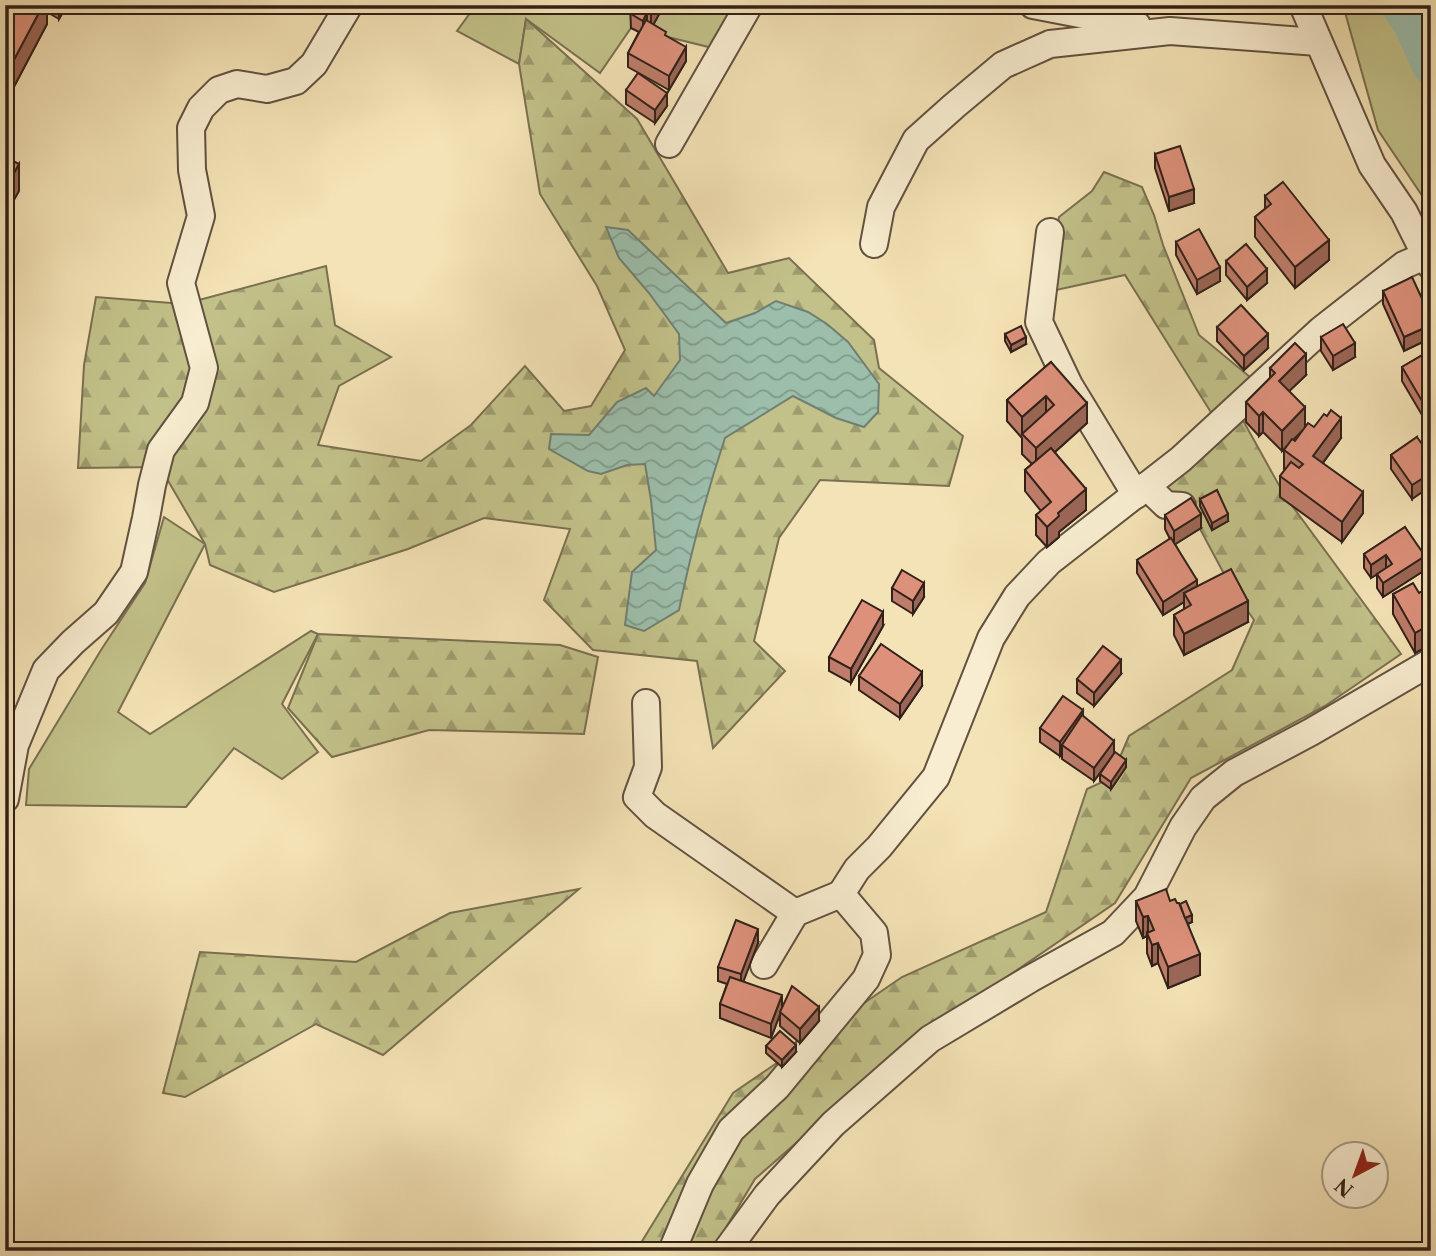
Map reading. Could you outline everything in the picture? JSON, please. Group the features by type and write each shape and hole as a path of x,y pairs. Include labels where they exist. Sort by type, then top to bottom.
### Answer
{"street":[{"path":"5,799 15,745 46,670 106,613 134,572 161,450 195,403 204,368 181,283 201,216 192,170 191,128 201,108 219,90 237,84 267,89 296,81 314,64 349,5"},
{"path":"1032,5 1170,31 1318,42"},
{"path":"764,965 794,913 841,894 856,869 879,846 936,777 991,638 1017,596 1049,562 1181,459 1321,330 1404,265 1429,260 1404,212 1372,165 1303,5"},
{"path":"670,144 740,8"},
{"path":"874,244 881,206 916,141 1003,65 1050,44 1170,31"},
{"path":"1050,232 1039,322 1069,385 1141,490 1166,505 1182,506"},
{"path":"726,1251 767,1195 833,1124 930,1039 1113,933 1147,897 1183,827 1203,798 1234,773 1431,662"},
{"path":"646,702 648,767 636,797 654,815 794,913"},
{"path":"672,1251 700,1184 731,1130 778,1087 866,979 877,955 874,933 841,894"}],"green space":[{"path":"476,5 758,5 729,52 631,28 600,73 526,19 519,64 457,31"},
{"path":"1343,5 1431,5 1431,209 1378,130"},
{"path":"526,19 637,119 728,273 789,258 874,340 879,368 963,436 949,486 820,480 779,538 754,641 785,671 713,748 697,661 593,650 544,600 570,529 484,518 408,549 274,592 210,565 205,544 160,467 78,468 84,365 96,297 184,304 326,266 335,325 391,357 339,386 318,445 421,461 471,425 525,366 564,411 591,406 625,350 597,286 540,194 519,64"},
{"path":"1104,172 1142,187 1199,335 1250,377 1212,414 1125,275 1047,292 1059,217 1092,191"},
{"path":"1240,415 1285,496 1401,654 1325,706 1191,778 1115,903 909,1044 755,1179 712,1251 636,1251 733,1093 902,977 1046,912 1087,789 1111,778 1129,736 1232,670 1254,620 1230,585 1191,512 1146,493"},
{"path":"164,517 205,544 118,712 150,734 311,631 318,634 282,704 318,752 282,779 234,748 186,807 26,805 29,769 145,583"},
{"path":"318,634 560,645 598,657 584,734 429,730 332,757 288,708"},
{"path":"579,889 383,1055 316,1024 185,1097 163,1093 200,952 356,962 450,913"}],"water":[{"path":"606,227 628,230 726,323 755,313 776,301 808,312 848,342 879,384 878,412 864,427 836,418 793,396 725,438 699,524 679,610 644,631 625,625 632,572 656,550 645,464 627,465 601,474 588,471 549,449 551,434 589,435 617,402 646,388 654,396 680,360 679,334 619,258"}],"building":[{"path":"5,5 43,5 8,71 5,70"},
{"path":"632,5 656,5 651,15 647,12 643,21 631,14 635,7"},
{"path":"646,20 686,47 669,76 628,53"},
{"path":"638,73 667,93 655,110 626,90"},
{"path":"1180,146 1194,189 1169,197 1155,154"},
{"path":"5,157 19,164 5,189"},
{"path":"1283,182 1329,240 1295,267 1255,217 1271,204 1265,196"},
{"path":"1199,229 1220,267 1197,280 1176,242"},
{"path":"1246,244 1267,269 1247,287 1226,261"},
{"path":"1412,277 1431,318 1431,325 1404,337 1383,291"},
{"path":"1241,305 1268,334 1244,356 1217,327"},
{"path":"1343,324 1355,343 1333,356 1321,337"},
{"path":"1021,326 1026,337 1011,345 1005,334"},
{"path":"1295,343 1306,354 1279,381 1305,407 1282,431 1263,412 1259,416 1246,402 1275,373 1270,368"},
{"path":"1431,350 1431,396 1422,401 1402,367"},
{"path":"1051,362 1087,403 1036,448 1022,434 1054,405 1046,396 1022,417 1007,400"},
{"path":"1331,410 1341,418 1313,456 1363,492 1342,522 1280,476 1291,462 1299,468 1303,464 1284,450 1292,439 1295,441 1308,423 1314,427 1324,414 1327,416"},
{"path":"1417,437 1431,457 1431,473 1412,485 1391,455"},
{"path":"1051,448 1086,489 1058,513 1059,516 1047,527 1036,515 1051,502 1025,470"},
{"path":"1217,490 1228,514 1212,523 1200,499"},
{"path":"1191,498 1201,514 1174,531 1165,515"},
{"path":"1405,527 1425,556 1383,583 1377,574 1392,564 1386,555 1371,565 1364,554"},
{"path":"1171,538 1197,580 1163,602 1137,560"},
{"path":"1231,569 1248,601 1184,634 1174,615 1191,605 1184,593"},
{"path":"902,570 924,583 913,601 892,588"},
{"path":"1413,583 1419,593 1431,586 1431,624 1415,633 1393,594"},
{"path":"862,600 883,612 851,669 829,657"},
{"path":"881,644 922,672 900,704 859,676"},
{"path":"1103,646 1121,660 1094,693 1077,679"},
{"path":"1063,696 1083,710 1060,742 1040,728"},
{"path":"1082,715 1114,741 1094,768 1062,745"},
{"path":"1115,752 1126,760 1111,782 1100,774"},
{"path":"1166,889 1170,901 1175,899 1179,903 1200,954 1168,967 1158,943 1152,945 1147,933 1154,930 1148,916 1143,917 1136,901"},
{"path":"1186,901 1192,915 1185,918 1180,904"},
{"path":"736,920 758,929 741,974 718,967"},
{"path":"730,977 782,995 771,1024 720,1004"},
{"path":"792,986 819,1007 800,1029 780,1012"},
{"path":"780,1031 796,1045 782,1060 766,1046"}],"waterway":[{"path":"1399,5 1412,23 1431,66"}]}
